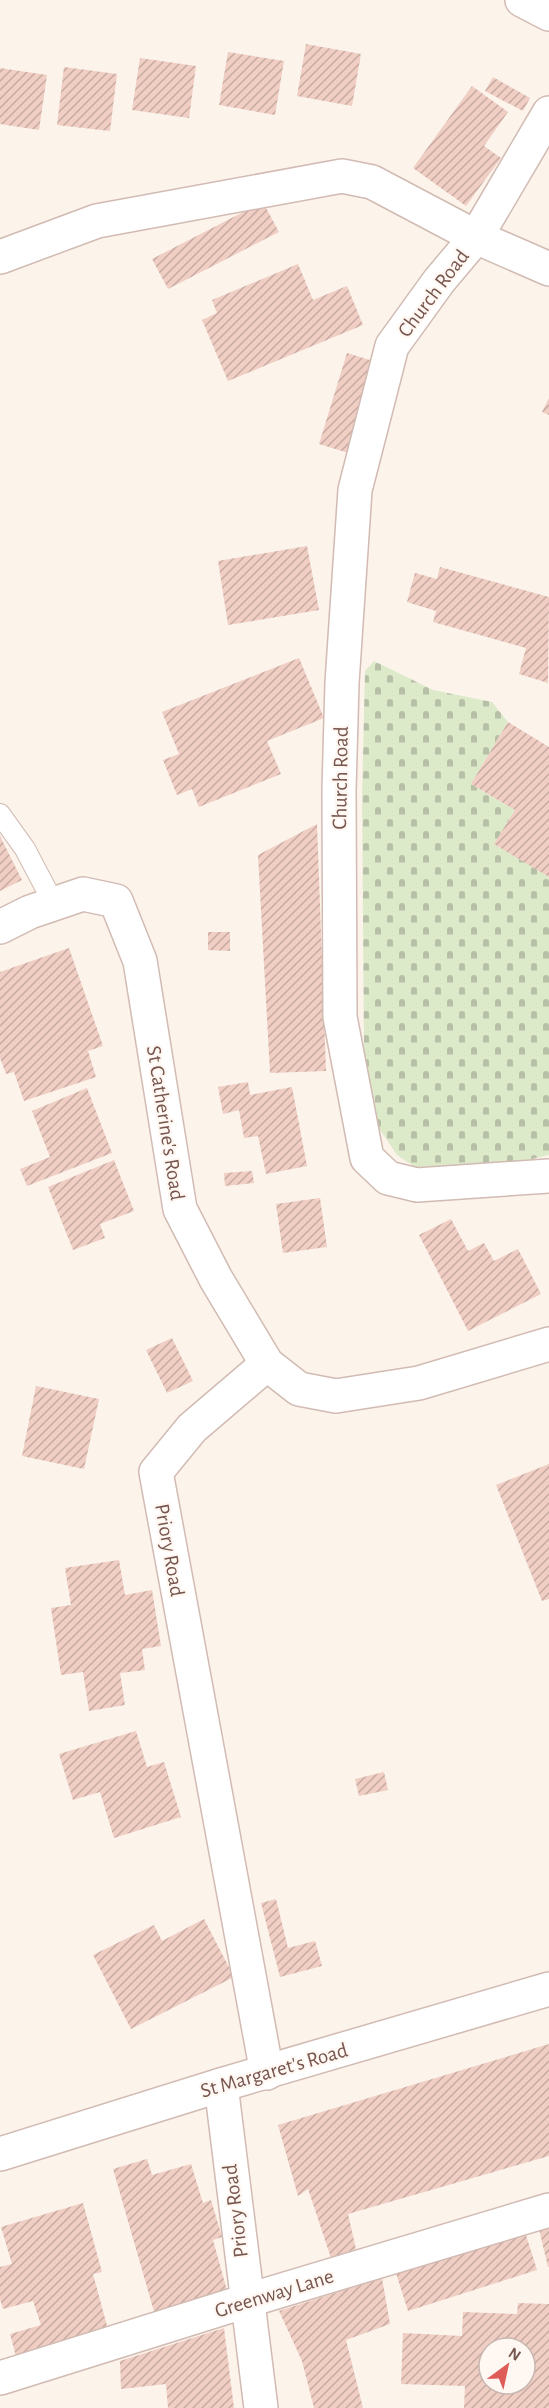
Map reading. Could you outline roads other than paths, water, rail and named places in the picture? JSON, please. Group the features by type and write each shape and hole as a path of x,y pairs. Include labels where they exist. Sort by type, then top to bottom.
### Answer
{"street":[{"path":"522,0 549,14"},
{"name":"Church Road","path":"549,113 476,237 439,281 392,346 355,490 342,682 339,790 340,1017 367,1158 388,1178 417,1185 549,1176"},
{"path":"0,257 97,221 342,176 372,182 476,237 549,269"},
{"name":"St Catherine's Road","path":"54,904 83,894 116,901 141,961 180,1209 216,1279 267,1364"},
{"path":"0,927 30,912 54,904"},
{"path":"267,1364 299,1389 336,1396 419,1383 549,1344"},
{"name":"Priory Road","path":"267,1364 192,1428 156,1473 267,2073"},
{"name":"St Margaret's Road","path":"0,2154 221,2085 549,1989"},
{"name":"Priory Road","path":"221,2085 261,2408"},
{"name":"Greenway Lane","path":"0,2378 549,2210"}],"lane":[{"path":"0,814 25,849 54,904"}]}
